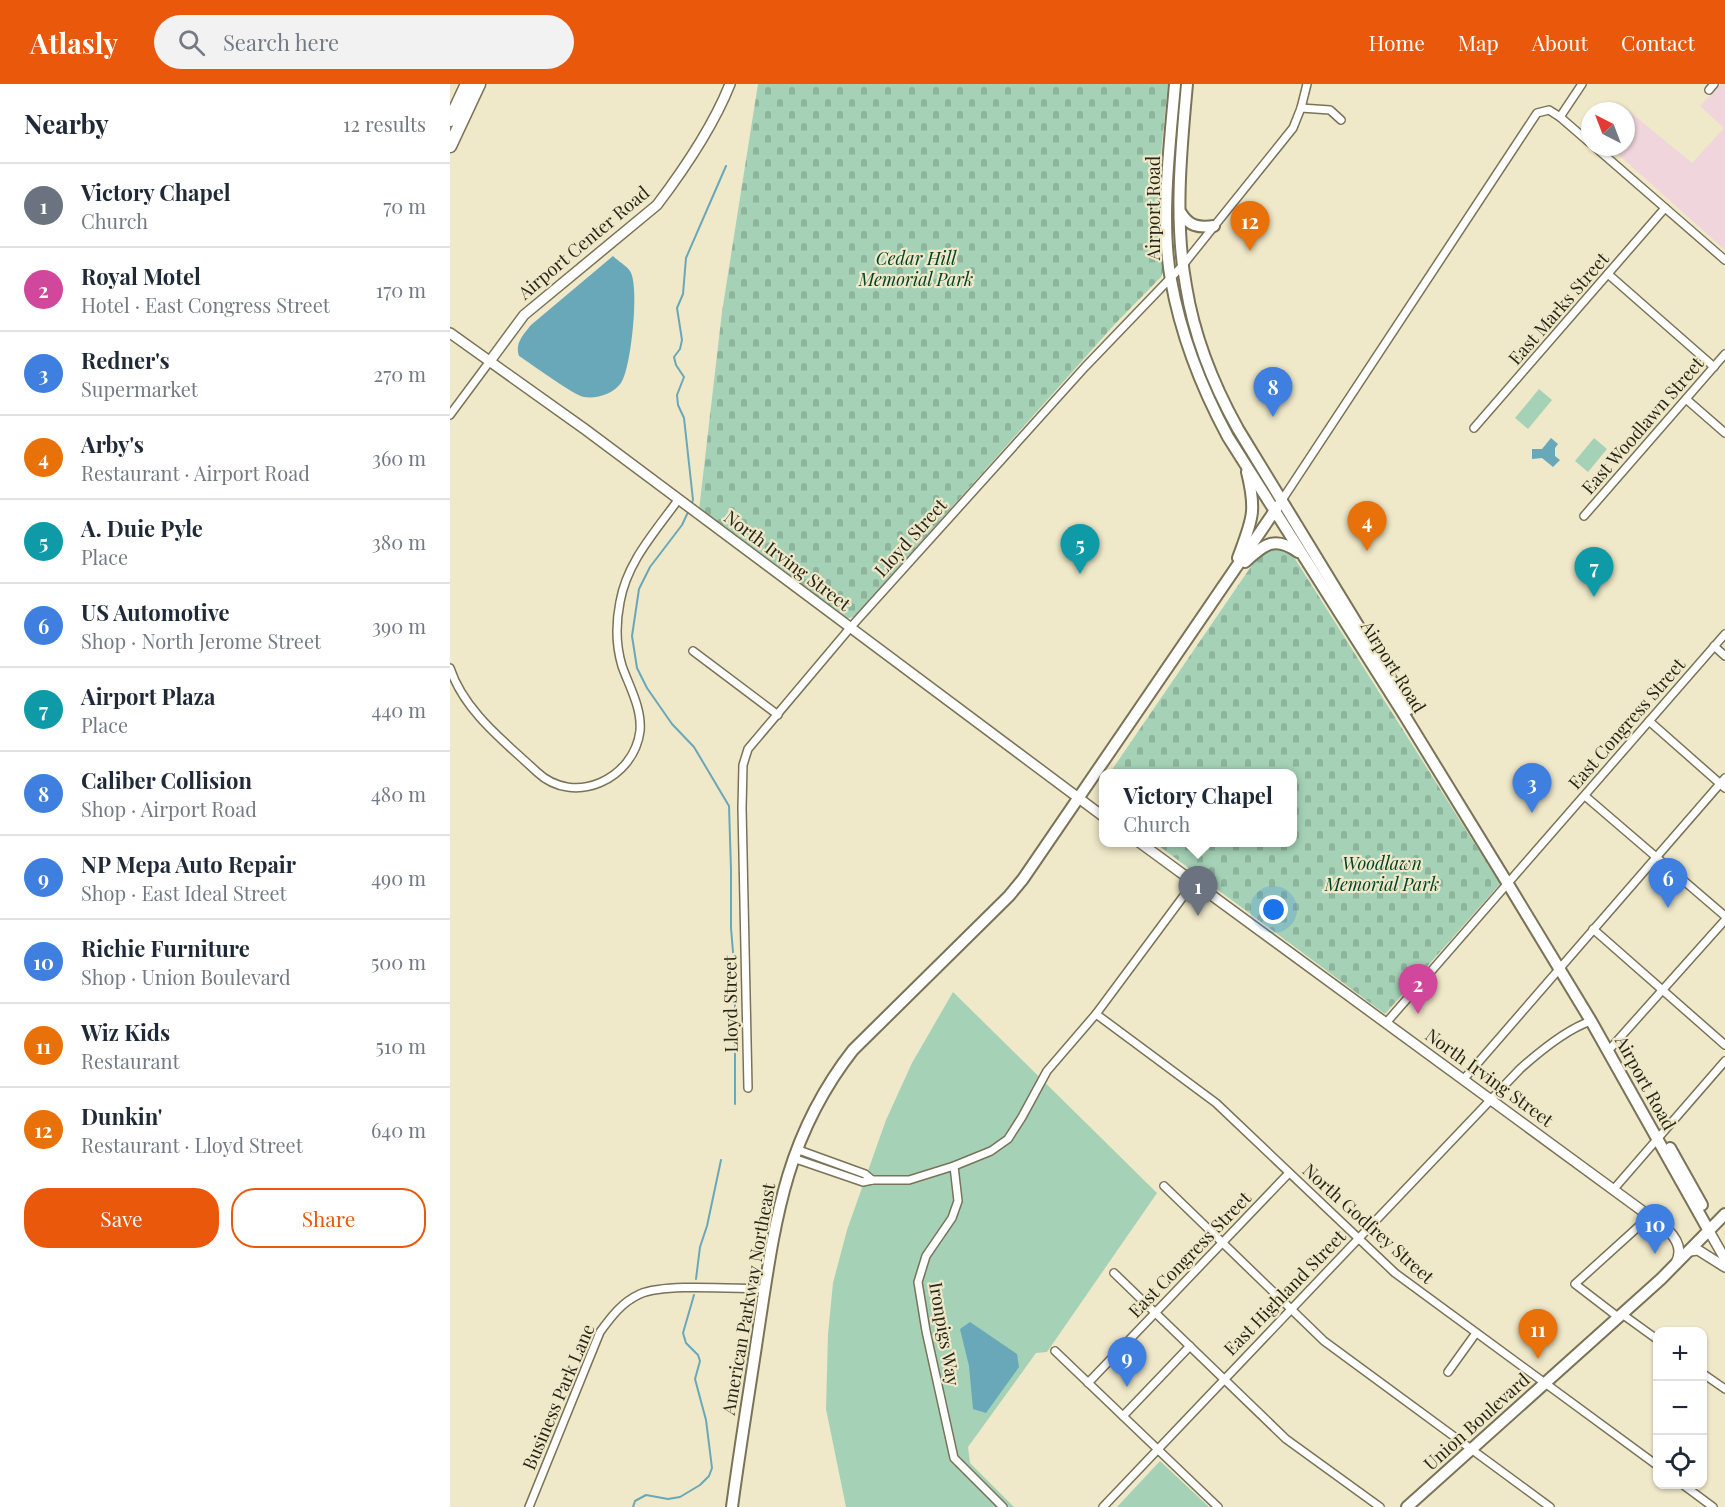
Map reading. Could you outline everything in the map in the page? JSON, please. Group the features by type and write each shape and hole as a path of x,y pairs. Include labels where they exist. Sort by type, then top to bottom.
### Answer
{"highway":[{"path":"450,120 467,84"},
{"path":"450,146 479,84"}],"main road":[{"name":"Airport Road","path":"1175,84 1167,228 1171,278 1195,369 1208,400 1303,556 1510,881"},
{"name":"Airport Road","path":"1187,84 1180,212 1183,265 1192,314 1210,371 1238,429 1611,1049 1711,1229"},
{"path":"1180,212 1190,224 1203,227 1214,226"},
{"path":"1233,572 1250,527 1254,506 1245,463"},
{"path":"1233,572 1282,500"},
{"path":"1233,572 1270,543 1283,543 1303,556"},
{"name":"American Parkway Northeast","path":"1099,769 1233,572"},
{"name":"American Parkway Northeast","path":"732,1507 779,1203 794,1154 820,1097 854,1050 1009,896 1036,863 1099,770"},
{"name":"Airport Road","path":"1561,965 1591,1021 1611,1049"},
{"name":"Union Boulevard","path":"1407,1507 1620,1316 1690,1251 1725,1214"}],"street":[{"name":"Airport Center Road","path":"489,361 524,315 657,205 712,121 730,84"},
{"name":"Lloyd Street","path":"748,1088 743,765 748,750 850,628 1085,367 1183,265 1293,128 1307,84"},
{"path":"1560,117 1582,84"},
{"path":"1301,108 1330,110 1341,120"},
{"path":"1282,500 1537,113 1549,110 1581,135"},
{"path":"1605,156 1725,260"},
{"name":"East Marks Street","path":"1474,428 1665,208"},
{"path":"1608,274 1714,368"},
{"name":"North Irving Street","path":"450,333 586,430 1099,813"},
{"name":"East Woodlawn Street","path":"1584,516 1725,354"},
{"path":"450,415 489,361"},
{"path":"1686,399 1725,433"},
{"path":"450,668 457,686 469,705 541,776 558,784 575,788 597,785 614,777 632,756 637,746 640,726 636,703 621,663 617,629 620,601 635,560 678,500"},
{"name":"East Congress Street","path":"1386,1023 1725,634"},
{"path":"1714,646 1725,656"},
{"path":"693,651 778,715"},
{"path":"1462,1080 1723,783 1649,721"},
{"path":"1585,796 1657,856 1725,918 1611,1049"},
{"name":"North Irving Street","path":"1145,847 1667,1229 1678,1244 1679,1257 1673,1267"},
{"path":"794,1154 865,1173 872,1180 894,1181 909,1180 992,1151 1008,1139 1047,1071 1096,1014 1194,882"},
{"path":"1593,929 1725,1046"},
{"name":"North Godfrey Street","path":"1096,1014 1216,1103 1395,1273 1653,1462"},
{"name":"East Highland Street","path":"1103,1507 1533,1057 1583,1023 1591,1021"},
{"path":"1613,1190 1725,1061"},
{"name":"Ironpigs Way","path":"954,1166 958,1201 952,1218 926,1256 918,1282 932,1362 954,1458 1003,1507"},
{"name":"East Congress Street","path":"1088,1383 1288,1173"},
{"path":"1164,1186 1324,1341 1550,1507"},
{"path":"1649,1217 1575,1284 1653,1337"},
{"path":"1711,1229 1725,1248"},
{"path":"1711,1229 1725,1259"},
{"path":"1690,1251 1698,1250 1725,1267"},
{"path":"1114,1273 1286,1439 1380,1507"},
{"name":"Business Park Lane","path":"529,1507 600,1332 616,1310 639,1294 651,1291 699,1288 765,1289"},
{"path":"1448,1372 1476,1333"},
{"path":"1123,1416 1190,1346"},
{"path":"1055,1351 1218,1507"},
{"path":"1707,1376 1725,1389"},
{"path":"1688,1489 1713,1507"}],"shaded area":[{"path":"1721,84 1725,84 1725,250 1620,156 1635,156 1635,116 1692,163 1724,128 1700,106"}],"green space":[{"name":"Cedar Hill Memorial Park","path":"758,84 1168,84 1161,153 1159,216 1164,270 1161,277 1114,325 854,617 844,619 699,510 722,312"},
{"path":"1539,389 1552,400 1528,429 1515,418"},
{"path":"1594,438 1607,449 1588,472 1575,461"},
{"name":"Woodlawn Memorial Park","path":"1281,546 1292,554 1500,884 1385,1014 1160,847 1297,847 1297,769 1112,769 1264,551"},
{"path":"953,992 1157,1193 1047,1352 1036,1353 968,1447 970,1463 1014,1507 846,1507 826,1409 828,1334 833,1283 847,1230 886,1120 912,1063"},
{"path":"1160,1461 1209,1507 1117,1507"}],"water":[{"path":"613,256 629,269 633,279 633,327 628,362 621,383 614,390 599,396 584,397 519,356 518,347 520,339 531,325"},
{"path":"1551,438 1558,444 1555,448 1555,456 1560,460 1553,467 1542,458 1532,459 1532,449 1542,449"},
{"path":"970,1322 1017,1354 1019,1367 986,1413 973,1409 969,1366 960,1329"}],"waterway":[{"path":"691,505 693,500 684,418 678,405 677,395 684,377 674,357 680,349 682,340 677,308 683,294 686,258 726,166"},
{"path":"689,510 682,525 650,567 639,589 632,636 637,668 647,688 672,724 694,747 729,806 731,928 735,976 735,1104"},
{"path":"696,1279 700,1247 707,1226 721,1160"},
{"path":"633,1507 635,1501 646,1495 668,1499 680,1497 700,1485 709,1476 712,1468 706,1420 695,1379 700,1361 698,1355 686,1343 683,1333 694,1295"}],"place":[{"name":"Dunkin'","path":"1250,251"},
{"name":"Caliber Collision","path":"1273,417"},
{"name":"Arby's","path":"1367,551"},
{"name":"A. Duie Pyle","path":"1080,574"},
{"name":"Airport Plaza","path":"1594,597"},
{"name":"Redner's","path":"1532,813"},
{"name":"US Automotive","path":"1668,908"},
{"name":"Victory Chapel","path":"1198,916"},
{"name":"Royal Motel","path":"1418,1014"},
{"name":"Richie Furniture","path":"1655,1254"},
{"name":"Wiz Kids","path":"1538,1359"},
{"name":"NP Mepa Auto Repair","path":"1127,1387"}]}
